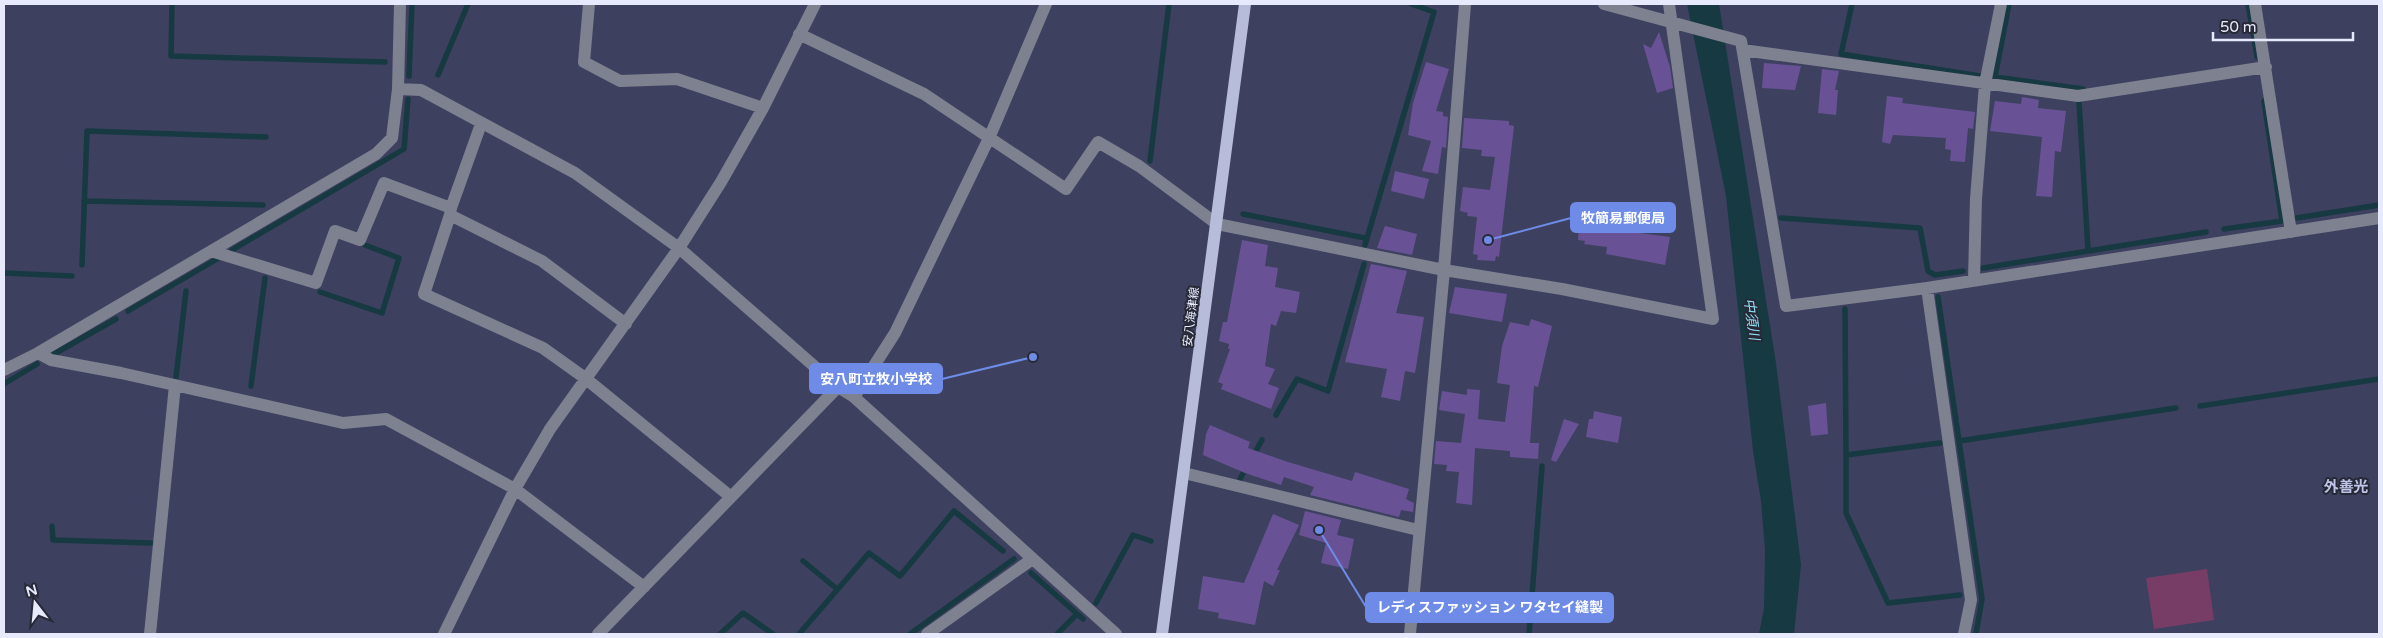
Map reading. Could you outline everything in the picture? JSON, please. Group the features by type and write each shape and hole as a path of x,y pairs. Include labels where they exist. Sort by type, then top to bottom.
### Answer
{"main road":[{"name":"安八海津線","path":"1162,634 1245,4"}],"street":[{"path":"4,370 38,353 376,154 392,138 398,89 400,4"},
{"path":"589,4 584,62 620,81 677,79 763,108"},
{"path":"444,634 515,489 550,429 679,248 721,182 763,108 815,4"},
{"path":"854,396 895,333 990,136 1046,4"},
{"path":"1410,634 1418,530 1444,270 1465,4"},
{"path":"1604,4 1741,41 1786,306 1928,288 1974,279 2379,218"},
{"path":"799,34 924,94 990,136 1066,189 1098,142 1139,166 1217,224 1444,270 1562,289 1714,319 1669,4"},
{"path":"1974,279 1976,199 1985,84 2001,4"},
{"path":"2255,4 2291,232"},
{"path":"1743,50 2078,96 2266,67"},
{"path":"398,89 421,90 575,173 679,248 838,387 854,396 1031,560 1116,634"},
{"path":"481,124 424,294 543,348 585,378 731,497"},
{"path":"210,251 316,283 335,231 360,240 384,182 451,212 542,261 626,324"},
{"path":"1928,288 1971,600 1964,634"},
{"path":"38,353 51,360 175,385 343,423 386,419 515,489 644,587"},
{"path":"150,634 175,385"},
{"path":"598,634 838,387"},
{"path":"1184,472 1418,530"},
{"path":"928,634 1031,560"}],"shaded area":[{"path":"2207,569 2214,620 2154,629 2146,578"}],"water":[{"name":"中須川","path":"1687,4 1719,4 1776,363 1801,565 1794,634 1759,634 1764,608 1765,549 1761,501 1753,451 1726,196"}],"building":[{"path":"1659,32 1670,67 1673,88 1657,93 1643,44 1651,48"},
{"path":"1426,62 1449,69 1436,111 1443,112 1443,116 1448,117 1446,148 1442,147 1438,174 1422,171 1431,141 1408,135 1413,103"},
{"path":"1764,63 1801,66 1795,90 1762,88"},
{"path":"1822,69 1839,71 1835,90 1838,90 1836,115 1818,113"},
{"path":"1887,96 1903,98 1902,103 1975,112 1973,129 1968,128 1965,162 1950,161 1951,150 1945,149 1946,138 1893,135 1890,144 1882,142"},
{"path":"2022,97 2039,100 2038,108 2066,111 2061,152 2055,151 2052,197 2036,196 2042,137 1990,131 1995,101 2021,104"},
{"path":"1464,118 1509,121 1509,125 1514,126 1499,257 1496,256 1495,261 1477,260 1478,255 1473,254 1477,217 1467,216 1468,213 1460,211 1463,187 1490,190 1495,157 1481,156 1482,150 1462,148"},
{"path":"1395,171 1429,179 1424,199 1391,191"},
{"path":"1579,225 1670,237 1665,265 1606,254 1607,247 1584,244 1585,241 1578,240"},
{"path":"1385,226 1417,234 1412,255 1377,248"},
{"path":"1242,240 1268,245 1265,266 1278,268 1275,287 1300,292 1296,313 1281,311 1276,326 1271,324 1265,366 1275,369 1268,384 1279,388 1271,409 1221,389 1223,384 1218,382 1230,349 1228,349 1229,344 1219,341 1223,322 1227,322"},
{"path":"1371,264 1407,271 1396,313 1424,317 1415,373 1405,371 1400,401 1381,397 1387,369 1345,362"},
{"path":"1455,287 1507,294 1502,322 1449,313"},
{"path":"1531,319 1552,326 1538,387 1534,386 1530,443 1539,443 1538,459 1510,457 1510,451 1475,448 1472,505 1456,503 1459,472 1446,471 1447,465 1434,464 1436,441 1461,443 1465,414 1439,410 1442,391 1467,395 1467,389 1480,390 1478,419 1505,422 1510,385 1497,383 1502,346 1510,322 1529,326"},
{"path":"1826,403 1828,434 1811,436 1808,406"},
{"path":"1594,411 1622,417 1618,443 1586,437 1589,419 1593,419"},
{"path":"1564,419 1579,424 1556,462 1551,460"},
{"path":"1210,425 1250,442 1248,448 1288,462 1352,481 1355,472 1409,489 1406,499 1414,503 1413,512 1401,510 1399,517 1310,495 1314,487 1284,477 1281,485 1245,473 1203,455 1206,434"},
{"path":"1305,511 1341,520 1337,535 1354,539 1348,569 1321,563 1326,543 1299,535"},
{"path":"1273,514 1299,525 1277,570 1280,570 1273,586 1264,581 1255,625 1218,618 1219,613 1198,609 1203,576 1244,583"}],"waterway":[{"path":"172,4 171,56 385,62"},
{"path":"409,76 412,4"},
{"path":"438,75 468,4"},
{"path":"1150,161 1169,4"},
{"path":"1365,245 1434,12 1411,4"},
{"path":"1852,4 1841,54 1980,76"},
{"path":"2009,4 1995,77 2083,89"},
{"path":"2248,4 2257,57"},
{"path":"232,250 404,149 408,99"},
{"path":"2224,229 2282,221 2264,101"},
{"path":"2079,102 2088,249"},
{"path":"82,265 87,131 266,137"},
{"path":"84,201 263,205"},
{"path":"2296,218 2379,205"},
{"path":"1243,214 1365,238"},
{"path":"1781,218 1920,228 1928,271 1935,275 1963,271"},
{"path":"1983,268 2206,232"},
{"path":"320,292 382,313 399,258 365,245"},
{"path":"128,311 217,259"},
{"path":"1276,415 1297,379 1328,391 1364,264"},
{"path":"4,273 72,276"},
{"path":"251,386 265,278"},
{"path":"176,377 186,291"},
{"path":"1938,297 1982,599 1976,634"},
{"path":"1845,309 1846,455 1940,443"},
{"path":"54,354 116,319"},
{"path":"4,384 37,364"},
{"path":"2200,406 2379,379"},
{"path":"1959,441 2176,408"},
{"path":"1252,458 1262,440"},
{"path":"1846,455 1846,513 1888,603 1960,595"},
{"path":"1529,634 1542,466"},
{"path":"1240,479 1246,468"},
{"path":"799,634 869,553 900,576 954,511 1003,551"},
{"path":"52,526 53,540 151,543"},
{"path":"1096,603 1133,535 1151,541"},
{"path":"910,634 1014,559"},
{"path":"803,561 837,589"},
{"path":"1031,573 1083,619"},
{"path":"720,634 743,613 773,634"},
{"path":"1057,634 1077,614"}],"place":[{"name":"牧簡易郵便局","path":"1488,240"},
{"name":"安八町立牧小学校","path":"1033,357"},
{"name":"レディスファッション ワタセイ縫製","path":"1319,530"}],"district":[{"name":"外善光","path":"2346,487"}]}
